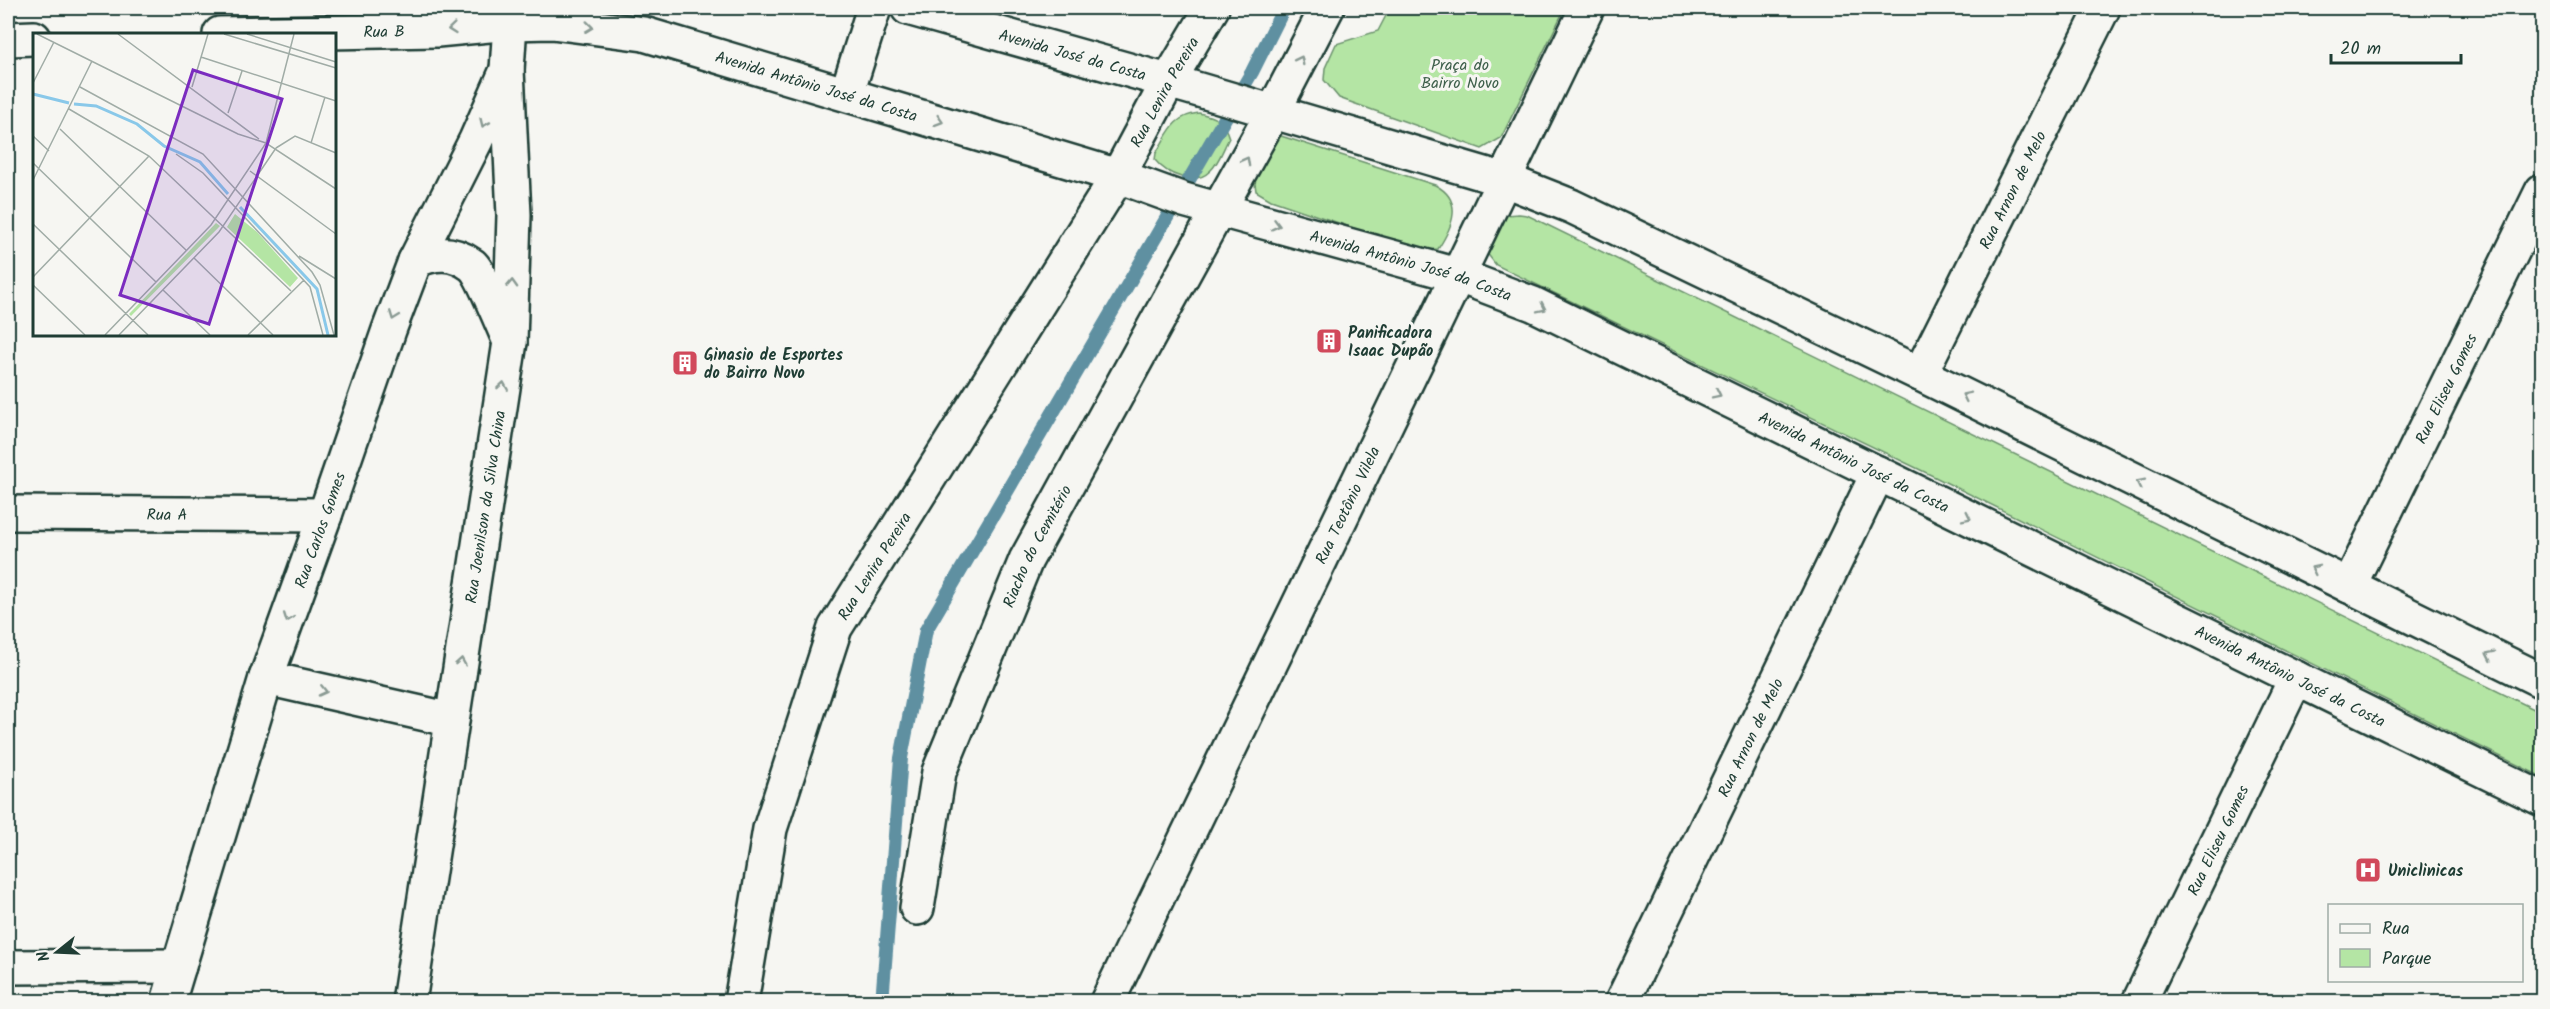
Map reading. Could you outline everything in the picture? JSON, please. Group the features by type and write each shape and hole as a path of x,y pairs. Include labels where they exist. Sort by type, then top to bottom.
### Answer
{"street":[{"path":"847,93 874,8"},
{"name":"Avenida José da Costa","path":"908,8 1179,84"},
{"name":"Rua Lenira Pereira","path":"741,1002 770,829 836,628 1130,180 1179,84 1212,8"},
{"path":"1219,209 1327,8"},
{"name":"Rua Teotônio Vilela","path":"1107,1002 1587,8"},
{"name":"Rua Arnon de Melo","path":"1920,374 2103,8"},
{"name":"Avenida Antônio José da Costa","path":"511,15 644,34 847,93 1130,180 1184,200 1457,275 1533,304 2542,799"},
{"name":"Rua B","path":"274,33 437,30 511,15"},
{"name":"Rua Joenilson da Silva China","path":"409,1002 510,342 514,215 507,70 511,15"},
{"path":"8,39 33,38"},
{"name":"Rua Carlos Gomes","path":"168,1002 266,678 388,330 415,261 476,140 507,70"},
{"path":"1179,84 1504,180 1572,206 1920,374 2542,681"},
{"name":"Rua Eliseu Gomes","path":"2349,586 2542,191"},
{"name":"Riacho do Cemitério","path":"917,908 939,771 1026,560 1219,209"},
{"path":"415,261 427,255 445,252 474,266 510,342"},
{"name":"Rua Arnon de Melo","path":"1622,1002 1878,473"},
{"name":"Rua A","path":"8,513 325,515"},
{"path":"266,678 452,720"},
{"name":"Rua Eliseu Gomes","path":"2139,1002 2296,678"},
{"path":"8,968 179,966"}],"green space":[{"name":"Praça do Bairro Novo","path":"1390,8 1565,8 1501,138 1482,149 1339,98 1324,80 1325,68 1336,44 1378,31"},
{"path":"1199,113 1222,123 1229,138 1210,171 1196,178 1181,177 1160,165 1155,160 1156,153 1168,132 1177,122"},
{"path":"1281,136 1435,185 1444,191 1450,198 1453,214 1448,231 1438,249 1418,250 1271,200 1256,191 1254,176 1271,139"},
{"path":"1505,215 1527,215 2542,713 2542,777 1933,476 1496,265 1486,252"}],"waterway":[{"path":"882,1002 901,758 926,630 1252,72 1284,8"}],"place":[{"name":"Panificadora Isaac Dupão","path":"1329,341"},
{"name":"Ginasio de Esportes do Bairro Novo","path":"685,363"},
{"name":"Uniclinicas","path":"2368,870"}]}
